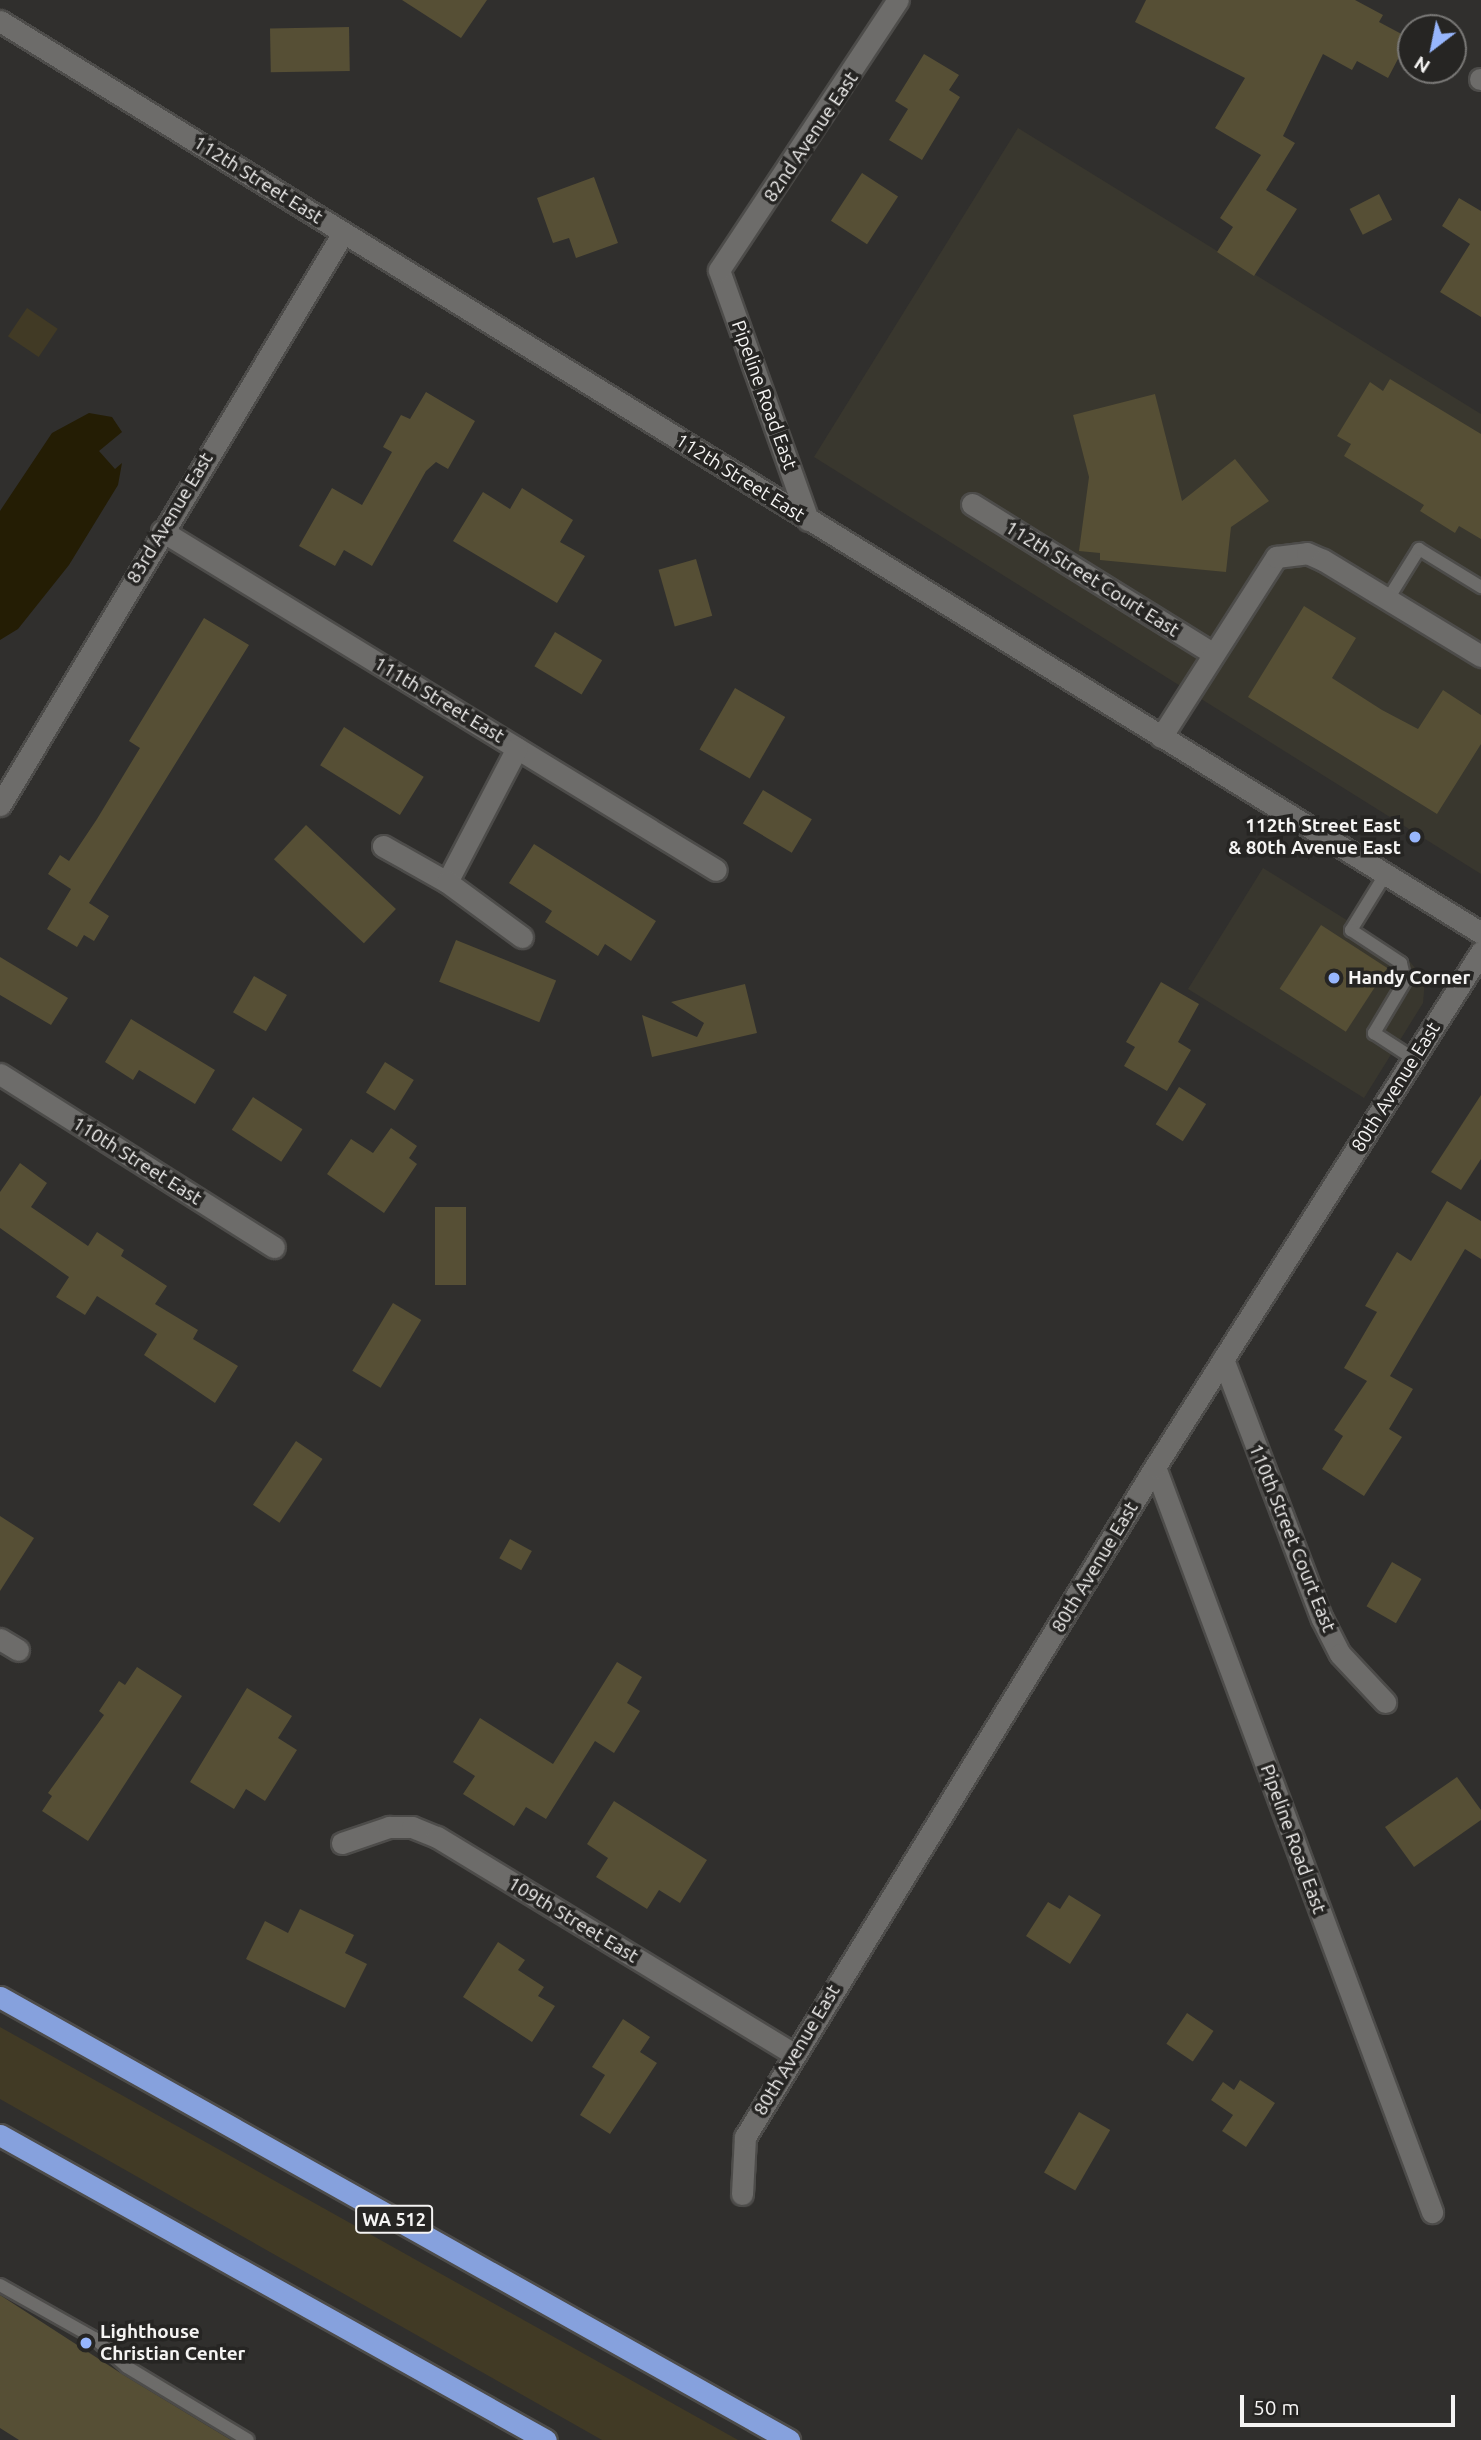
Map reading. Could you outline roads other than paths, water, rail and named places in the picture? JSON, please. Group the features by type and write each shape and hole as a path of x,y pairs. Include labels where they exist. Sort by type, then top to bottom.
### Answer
{"highway":[{"name":"WA 512","path":"0,1997 789,2440"},
{"path":"0,2135 546,2440"}],"street":[{"name":"82nd Avenue East","path":"719,270 898,0"},
{"name":"112th Street East","path":"0,20 1481,933"},
{"name":"83rd Avenue East","path":"0,805 162,531 344,233"},
{"name":"Pipeline Road East","path":"719,270 808,520"},
{"name":"112th Street Court East","path":"972,504 1212,653"},
{"name":"111th Street East","path":"162,531 716,870"},
{"path":"1161,737 1212,653 1276,557 1307,553 1481,656"},
{"path":"447,881 517,748"},
{"path":"383,846 447,881 522,937"},
{"name":"80th Avenue East","path":"742,2194 745,2137 794,2054 1155,1467 1481,952"},
{"name":"110th Street East","path":"0,1074 274,1247"},
{"name":"110th Street Court East","path":"1223,1359 1322,1619 1340,1654 1385,1702"},
{"name":"Pipeline Road East","path":"1155,1467 1432,2212"},
{"name":"109th Street East","path":"342,1843 389,1827 412,1827 437,1837 794,2054"}],"lane":[{"path":"1388,599 1419,549 1481,587"},
{"path":"1385,875 1351,930 1401,963 1405,981 1374,1033 1414,1059"},
{"path":"0,2285 93,2338 127,2367 248,2440"}],"place":[{"name":"112th Street East & 80th Avenue East","path":"1415,837"},
{"name":"Handy Corner","path":"1334,978"},
{"name":"Lighthouse Christian Center","path":"86,2343"}]}
